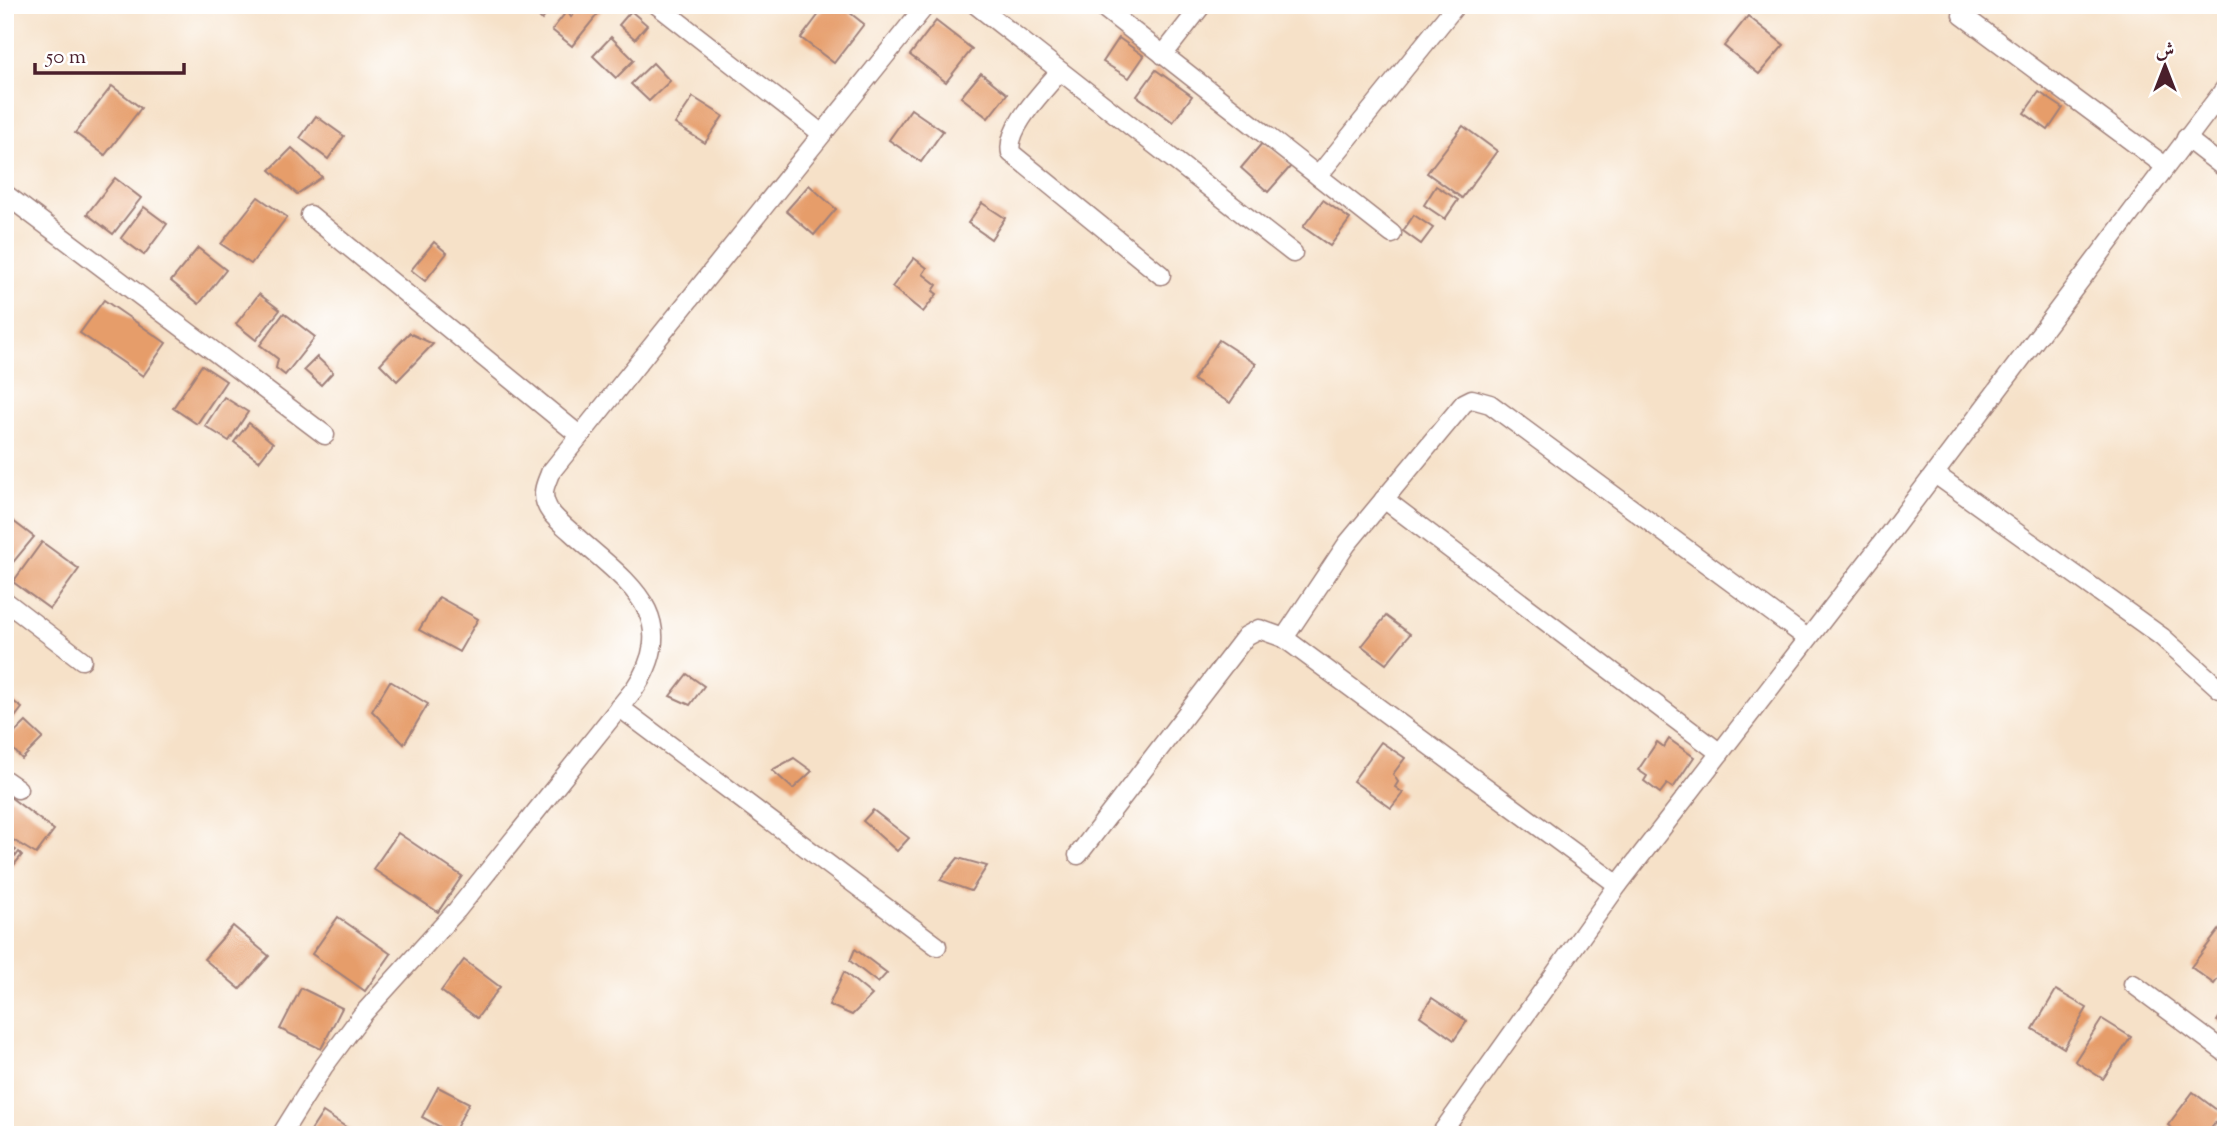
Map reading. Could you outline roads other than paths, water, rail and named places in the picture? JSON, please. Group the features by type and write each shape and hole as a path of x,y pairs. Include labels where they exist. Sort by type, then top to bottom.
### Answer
{"street":[{"path":"657,5 821,132"},
{"path":"281,1135 324,1066 362,1014 457,910 645,672 656,641 638,594 551,514 544,493 550,473 821,132 926,5"},
{"path":"976,5 1293,253"},
{"path":"1100,5 1392,234"},
{"path":"1163,55 1202,5"},
{"path":"1318,176 1456,5"},
{"path":"1962,15 2165,166"},
{"path":"1060,71 1015,128 1010,140 1011,153 1161,275"},
{"path":"1440,1135 1618,885 1935,474 2226,87"},
{"path":"2186,138 2226,169"},
{"path":"5,194 325,435"},
{"path":"310,215 579,435"},
{"path":"1284,638 1331,565 1464,403 1483,400 1807,638"},
{"path":"1935,474 2162,637 2220,689"},
{"path":"1384,499 1720,753"},
{"path":"5,601 82,660"},
{"path":"1077,855 1246,636 1259,629 1284,638 1618,885"},
{"path":"619,707 937,946"},
{"path":"2133,984 2226,1053"}]}
